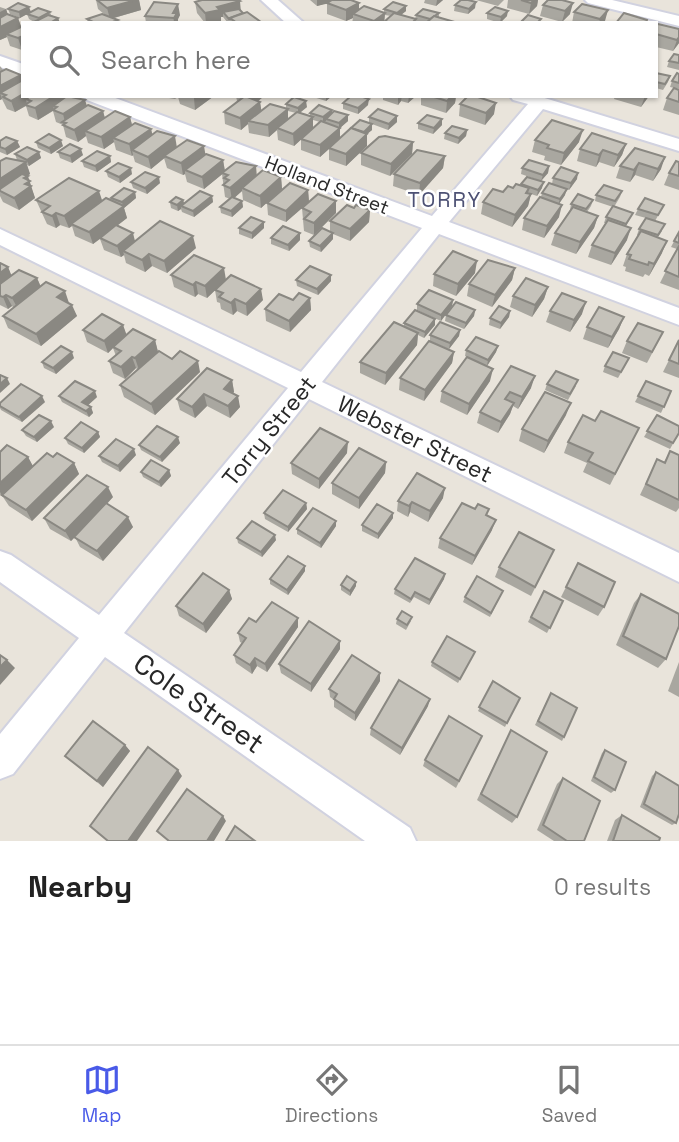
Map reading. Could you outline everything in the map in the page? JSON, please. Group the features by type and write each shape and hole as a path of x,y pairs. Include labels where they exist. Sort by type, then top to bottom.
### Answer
{"street":[{"path":"269,0 294,21"},
{"path":"593,0 679,21"},
{"path":"0,61 21,69"},
{"name":"Holland Street","path":"98,98 679,317"},
{"path":"529,99 679,145"},
{"name":"Torry Street","path":"0,761 435,225 529,99"},
{"name":"Webster Street","path":"0,236 679,568"},
{"name":"Cole Street","path":"0,565 397,841"}],"building":[{"path":"97,0 136,0 107,8"},
{"path":"332,0 359,3 346,10 327,3"},
{"path":"461,0 476,2 469,9 455,5"},
{"path":"548,0 573,3 565,11 543,5"},
{"path":"240,1 205,13 195,2"},
{"path":"154,2 178,4 173,13 177,13 174,18 145,16"},
{"path":"393,2 406,6 397,13 384,9"},
{"path":"18,3 29,7 19,12 8,9"},
{"path":"582,4 608,10 600,19 574,12"},
{"path":"364,6 385,13 374,21 353,14"},
{"path":"495,7 508,11 501,17 487,13"},
{"path":"38,8 50,12 39,18 27,14"},
{"path":"239,9 243,13 231,19 223,12"},
{"path":"423,9 439,13 430,19 416,15"},
{"path":"247,12 260,21 234,21 230,18"},
{"path":"394,13 416,19 414,21 385,21"},
{"path":"624,13 647,20 647,21 618,21"},
{"path":"7,14 18,18 0,27 0,18"},
{"path":"102,14 118,20 91,21 87,19"},
{"path":"48,15 58,18 53,21 36,21"},
{"path":"528,15 541,19 539,21 522,21"},
{"path":"434,16 451,21 428,21"},
{"path":"658,24 679,29 677,40 658,35"},
{"path":"21,27 21,37 6,34"},
{"path":"674,54 679,55 679,63 669,61"},
{"path":"6,69 21,75 0,86 0,72"},
{"path":"658,73 670,76 665,84 658,82"},
{"path":"677,73 679,74 679,83 672,81"},
{"path":"21,81 21,95 11,101 0,93"},
{"path":"674,88 679,90 679,102 667,98"},
{"path":"51,98 35,108 25,105 31,101 26,99"},
{"path":"64,98 85,100 63,114 53,110 57,107 53,106"},
{"path":"242,98 260,102 240,118 224,112"},
{"path":"293,98 306,101 298,108 286,104"},
{"path":"349,98 369,99 358,108 343,103"},
{"path":"466,98 481,98 496,103 486,113 460,104"},
{"path":"270,104 288,109 268,125 248,121"},
{"path":"88,105 103,111 74,130 63,125 66,123 62,122"},
{"path":"319,105 332,110 323,117 310,113"},
{"path":"378,109 397,116 389,124 369,117"},
{"path":"115,111 130,117 101,137 85,131"},
{"path":"334,111 348,115 339,123 326,119"},
{"path":"297,112 313,117 293,134 277,128"},
{"path":"427,115 442,119 434,128 418,123"},
{"path":"360,120 372,124 364,132 351,128"},
{"path":"552,120 583,130 564,153 547,148 549,145 535,140"},
{"path":"321,121 340,128 320,145 301,139"},
{"path":"135,123 151,129 129,144 113,138"},
{"path":"452,126 467,130 459,138 445,133"},
{"path":"351,128 367,134 346,154 329,148"},
{"path":"157,131 175,136 148,157 132,150"},
{"path":"592,133 626,144 618,155 603,150 599,155 580,149"},
{"path":"49,134 61,140 49,148 36,142"},
{"path":"6,137 17,141 5,149 0,147 0,141"},
{"path":"379,137 413,142 391,164 361,153"},
{"path":"187,140 204,146 181,163 164,156"},
{"path":"70,144 81,149 70,156 58,152"},
{"path":"27,147 39,152 27,160 15,154"},
{"path":"635,148 665,157 658,169 639,163 634,170 620,166"},
{"path":"417,150 445,156 420,183 394,174"},
{"path":"97,151 110,156 95,166 82,161"},
{"path":"206,154 223,160 202,177 185,170"},
{"path":"6,158 26,162 0,179 0,161"},
{"path":"529,160 549,166 543,175 522,168"},
{"path":"676,161 679,162 679,176 669,173"},
{"path":"236,162 256,166 230,188 223,185 229,180 224,178 228,175 222,173"},
{"path":"118,163 131,168 119,177 106,171"},
{"path":"561,167 578,173 571,183 553,178"},
{"path":"263,170 281,177 260,196 242,188"},
{"path":"145,172 159,177 145,188 131,182"},
{"path":"22,174 28,176 24,178 30,181 25,184 31,186 14,198 0,191 0,189"},
{"path":"527,177 544,182 538,190 521,184"},
{"path":"69,178 99,191 64,216 56,213 52,216 42,212 50,206 36,200"},
{"path":"290,183 308,190 286,211 267,203"},
{"path":"549,183 567,189 560,199 542,193"},
{"path":"516,184 529,188 526,193 531,194 515,215 483,202 493,189 503,192 508,186 513,188"},
{"path":"604,185 622,191 615,201 596,195"},
{"path":"124,188 135,192 122,202 111,198"},
{"path":"200,191 212,196 193,211 181,206"},
{"path":"318,194 336,201 314,223 304,219 311,212 302,208"},
{"path":"578,194 593,200 586,209 571,204"},
{"path":"176,197 183,200 177,205 170,202"},
{"path":"232,197 242,201 231,211 220,207"},
{"path":"540,197 562,205 547,226 524,218"},
{"path":"106,198 124,206 89,232 71,224"},
{"path":"645,198 664,205 658,215 638,209"},
{"path":"347,205 370,210 350,229 330,221"},
{"path":"613,206 633,213 626,224 606,217"},
{"path":"573,207 598,216 580,242 555,233"},
{"path":"251,217 264,222 252,233 239,228"},
{"path":"646,218 665,224 658,235 639,229"},
{"path":"608,220 631,228 615,253 592,245"},
{"path":"160,221 193,236 164,261 149,254 142,260 123,251"},
{"path":"116,225 133,233 117,246 100,238"},
{"path":"283,226 300,233 288,245 271,238"},
{"path":"322,228 333,233 320,246 309,241"},
{"path":"641,231 667,241 654,264 649,262 648,265 629,259 631,255 627,254"},
{"path":"679,246 679,277 665,271"},
{"path":"453,251 477,261 458,284 434,274"},
{"path":"194,255 224,268 205,286 196,282 193,285 171,275"},
{"path":"488,260 515,268 495,295 469,284"},
{"path":"0,263 8,267 0,273"},
{"path":"310,266 331,275 317,289 296,280"},
{"path":"19,270 37,278 12,298 0,296 0,284"},
{"path":"231,275 261,289 246,304 235,299 231,303 219,297 223,293 215,290"},
{"path":"526,278 548,287 535,305 513,296"},
{"path":"46,282 65,291 57,297 72,305 36,334 3,316"},
{"path":"429,290 453,300 441,315 417,304"},
{"path":"299,293 310,298 289,321 265,309 279,294 293,300"},
{"path":"562,293 586,302 574,320 550,311"},
{"path":"456,302 475,310 466,323 446,315"},
{"path":"499,306 510,311 501,323 490,318"},
{"path":"599,307 624,317 612,337 587,327"},
{"path":"415,310 435,319 425,332 404,323"},
{"path":"102,314 123,325 104,341 83,330"},
{"path":"394,322 418,333 386,373 360,362"},
{"path":"440,322 460,330 450,343 430,335"},
{"path":"638,323 663,332 652,352 627,341"},
{"path":"133,329 155,340 121,367 109,361 121,351 113,347"},
{"path":"476,337 498,346 488,360 466,350"},
{"path":"679,340 679,364 669,360"},
{"path":"429,341 454,352 425,390 400,378"},
{"path":"61,346 72,352 53,368 42,362"},
{"path":"159,351 172,359 180,351 198,361 151,404 120,385"},
{"path":"613,352 629,358 621,372 605,366"},
{"path":"467,357 493,369 469,404 442,391"},
{"path":"511,366 535,376 522,397 510,392 505,399 514,403 501,422 480,412"},
{"path":"207,368 232,380 224,389 238,396 228,406 204,394 192,407 177,399"},
{"path":"556,371 578,380 570,394 547,384"},
{"path":"0,375 7,378 0,384"},
{"path":"75,381 95,391 82,402 91,407 86,411 59,396"},
{"path":"646,381 671,391 664,407 638,396"},
{"path":"21,384 42,396 19,417 0,406 0,403"},
{"path":"545,392 571,403 548,441 522,429"},
{"path":"601,411 639,428 615,474 588,461 593,453 568,442 583,415 595,421"},
{"path":"39,415 51,421 34,437 22,430"},
{"path":"657,415 679,426 679,433 673,443 647,431"},
{"path":"81,422 98,432 82,448 65,438"},
{"path":"157,426 178,437 160,457 139,445"},
{"path":"320,428 348,442 319,479 291,463"},
{"path":"116,439 134,449 118,466 99,456"},
{"path":"7,445 28,457 0,483 0,452"},
{"path":"359,448 386,462 359,498 332,483"},
{"path":"670,451 679,455 679,500 646,484 657,459 665,463"},
{"path":"47,453 53,457 57,453 74,463 26,510 2,495"},
{"path":"151,460 169,470 159,482 141,472"},
{"path":"417,473 445,488 430,511 412,502 409,506 398,501"},
{"path":"87,475 108,487 65,531 44,518"},
{"path":"283,490 306,503 288,527 264,513"},
{"path":"106,503 128,517 97,551 74,537"},
{"path":"462,503 475,509 478,504 489,509 486,515 496,520 475,556 440,538"},
{"path":"377,504 393,513 378,534 362,525"},
{"path":"313,508 336,521 320,543 297,529"},
{"path":"252,521 275,535 261,552 237,538"},
{"path":"519,532 554,550 535,587 499,567"},
{"path":"288,556 305,566 287,590 270,579"},
{"path":"415,558 445,574 430,600 415,592 411,599 395,589"},
{"path":"578,563 615,582 604,607 566,587"},
{"path":"203,573 229,590 203,624 176,606"},
{"path":"347,576 356,582 350,591 341,585"},
{"path":"477,576 503,591 491,613 465,597"},
{"path":"544,591 563,601 550,628 531,617"},
{"path":"641,594 679,614 679,626 666,659 623,636"},
{"path":"272,602 298,618 265,664 255,658 250,665 234,655 246,638 238,633 249,618 256,622"},
{"path":"402,611 412,617 407,625 397,619"},
{"path":"309,621 340,641 311,684 279,664"},
{"path":"447,636 475,652 460,679 432,662"},
{"path":"0,655 7,660 0,667"},
{"path":"352,655 380,673 355,713 334,699 337,694 329,689"},
{"path":"399,680 430,699 402,748 371,728"},
{"path":"493,681 520,698 507,723 479,707"},
{"path":"551,693 577,708 564,737 538,721"},
{"path":"449,716 482,736 459,781 425,760"},
{"path":"93,721 125,745 97,781 65,756"},
{"path":"511,730 547,752 517,817 481,794"},
{"path":"148,747 178,770 128,841 108,841 90,826"},
{"path":"605,750 626,762 615,790 594,777"},
{"path":"656,772 679,786 679,814 676,823 644,804"},
{"path":"563,778 600,801 584,841 567,841 543,825"},
{"path":"187,789 223,816 207,841 169,841 157,831"},
{"path":"622,815 660,838 659,841 613,841"},
{"path":"235,826 255,841 226,841"}],"district":[{"name":"TORRY","path":"445,199"}]}
